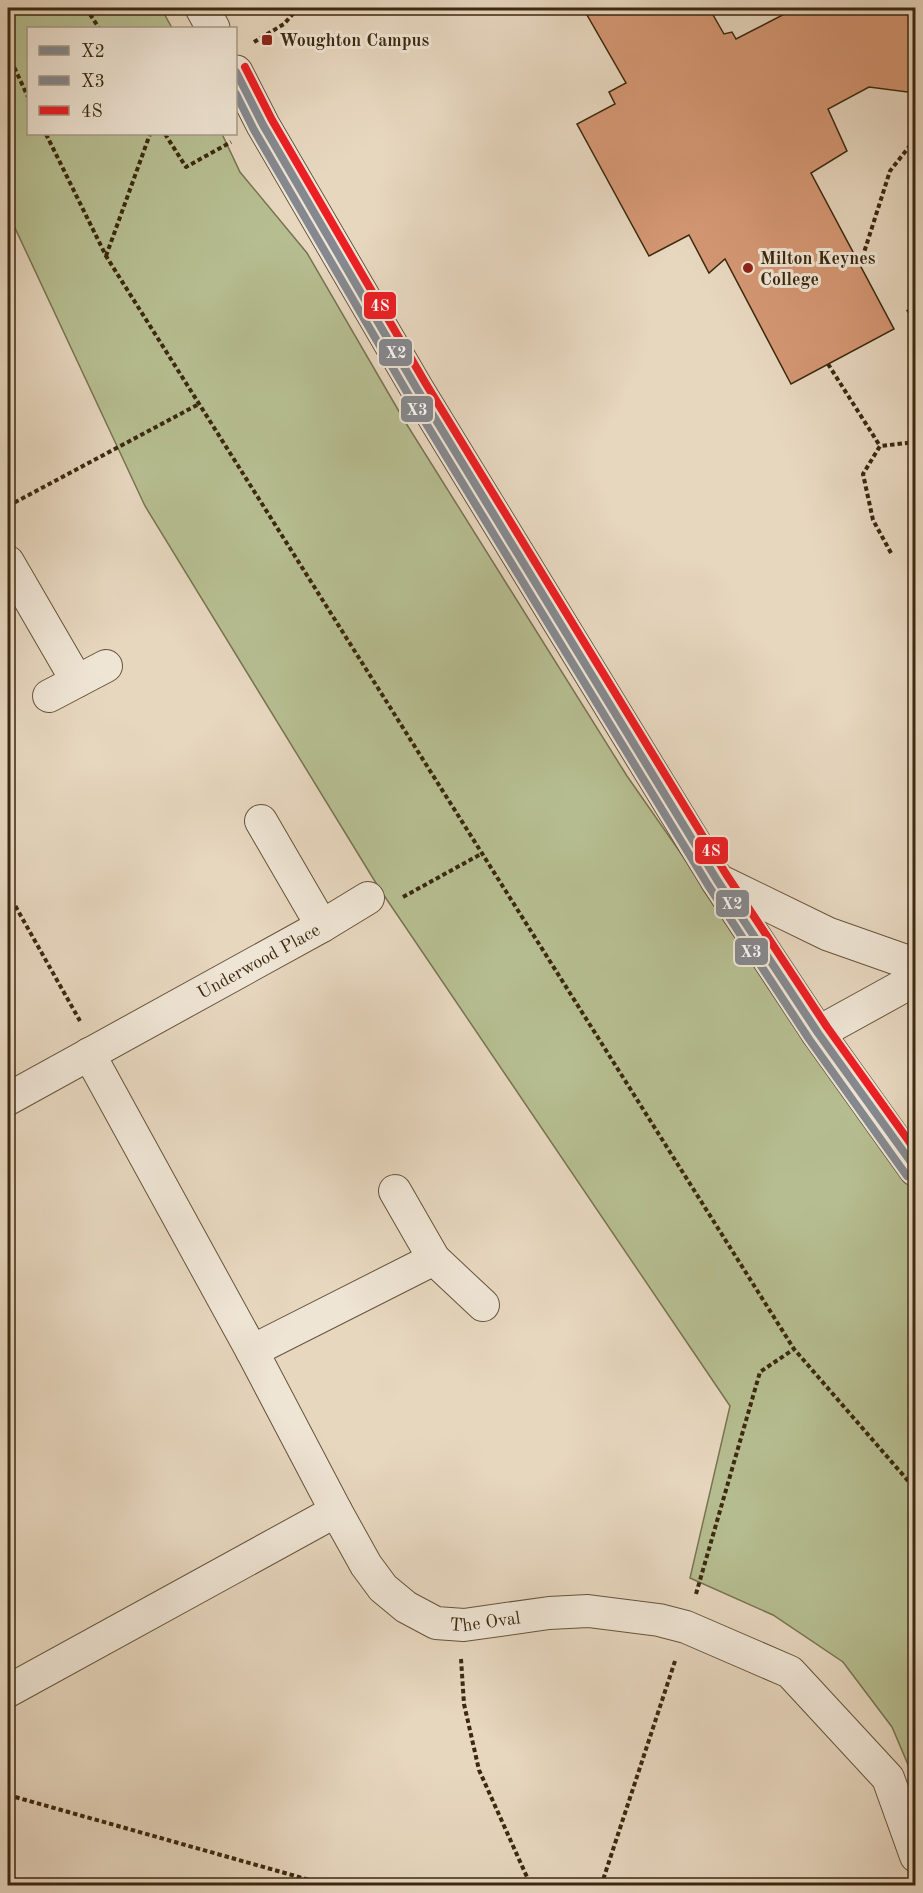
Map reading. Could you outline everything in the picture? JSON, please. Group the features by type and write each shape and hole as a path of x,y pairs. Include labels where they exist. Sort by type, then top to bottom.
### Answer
{"street":[{"path":"202,8 212,27"},
{"path":"240,60 263,125 417,390 717,880 818,1033 915,1170"},
{"path":"8,562 77,681"},
{"path":"48,696 106,666"},
{"name":"Underwood Place","path":"8,1099 322,926 261,821"},
{"path":"717,880 828,934 915,965"},
{"path":"322,926 368,898"},
{"path":"818,1033 915,980"},
{"path":"8,1691 336,1511 252,1351 89,1054"},
{"path":"395,1191 434,1259 483,1305"},
{"path":"252,1351 434,1259"},
{"name":"The Oval","path":"336,1511 366,1565 383,1588 406,1607 436,1623 464,1625 549,1613 588,1611 659,1620 686,1627 790,1672 888,1778 915,1856"}],"path":[{"path":"86,8 98,27"},
{"path":"240,60 284,24 298,8"},
{"path":"8,54 27,95"},
{"path":"166,135 186,167 263,125"},
{"path":"46,135 106,256 794,1349 915,1490"},
{"path":"106,256 150,135"},
{"path":"860,265 890,171 915,138"},
{"path":"907,312 915,307"},
{"path":"828,364 880,446"},
{"path":"8,506 199,404"},
{"path":"880,446 915,442"},
{"path":"880,446 863,474 873,520 891,553"},
{"path":"8,893 84,1029 89,1054"},
{"path":"601,1886 686,1627 760,1372 794,1349"},
{"path":"464,1625 460,1669 464,1704 479,1770 531,1886"},
{"path":"8,1795 331,1886"}],"green space":[{"path":"8,8 161,8 171,27 27,27 27,135 222,135 240,172 307,253 404,420 627,776 915,1189 915,1781 892,1727 843,1662 773,1615 690,1578 730,1406 379,888 145,506 8,213"}],"building":[{"path":"583,8 709,8 724,34 732,32 736,39 796,8 915,8 915,93 869,87 828,109 847,151 811,173 894,329 791,384 725,259 709,273 689,235 649,256 577,124 615,104 609,92 626,83"}],"transit line":[{"name":"4S","path":"245,67 272,120 426,384 726,874 827,1027 916,1151"},
{"name":"X2","path":"237,74 263,125 417,389 717,880 818,1033 916,1169"},
{"name":"X3","path":"237,96 254,130 408,394 708,885 809,1039 907,1176"}],"place":[{"name":"Woughton Campus","path":"267,40"},
{"name":"Milton Keynes College","path":"748,268"}]}
